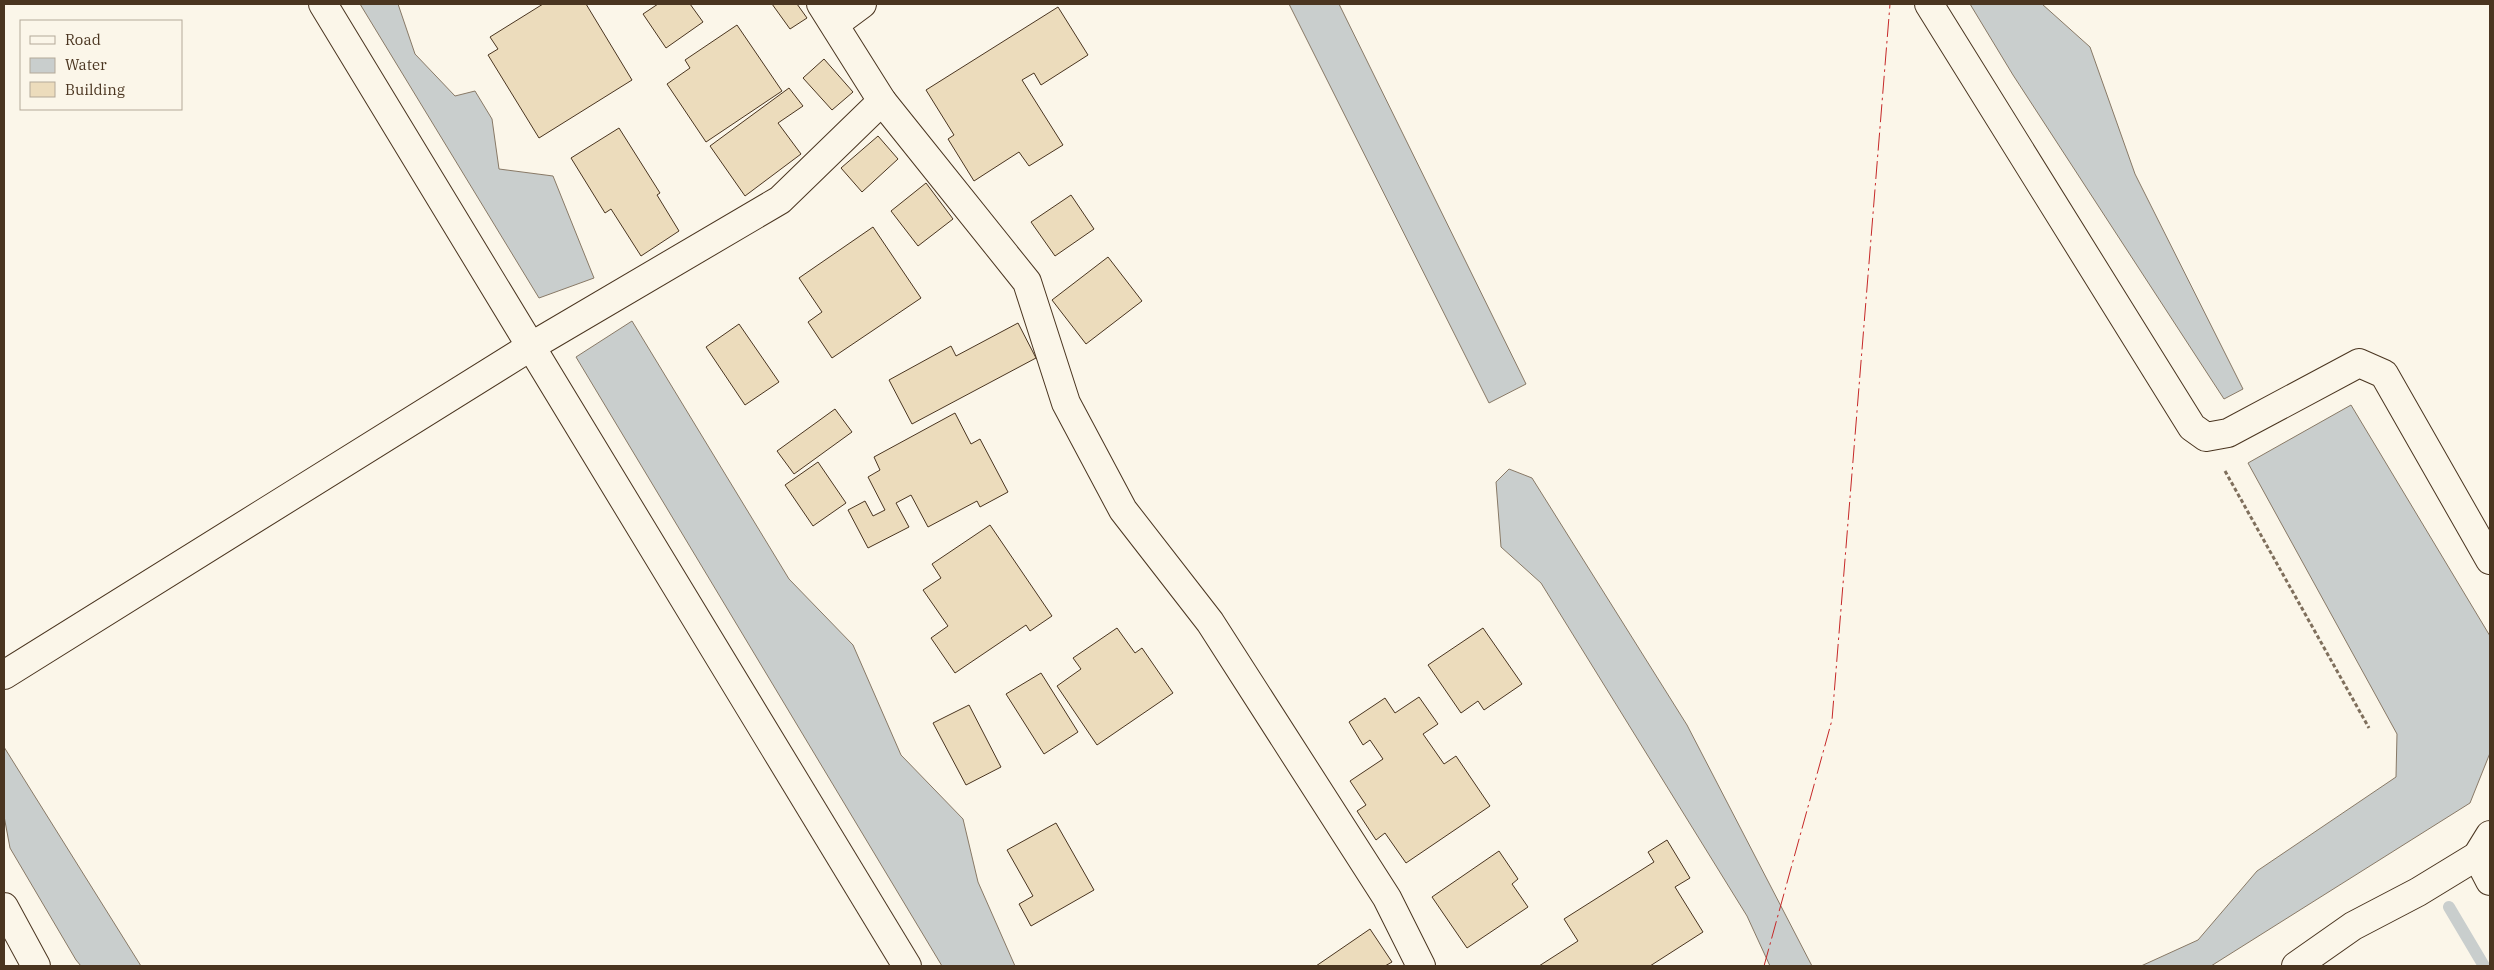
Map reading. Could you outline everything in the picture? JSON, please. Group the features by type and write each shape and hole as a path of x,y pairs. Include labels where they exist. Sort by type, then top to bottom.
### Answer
{"street":[{"path":"323,4 907,966"},
{"path":"862,4 828,14 882,101 1027,282 1066,403 1123,510 1210,622 1387,898 1421,966"},
{"path":"1929,4 2192,427 2206,437 2228,433 2359,363 2384,374 2490,560"},
{"path":"4,675 530,347 780,200 882,101"},
{"path":"2296,966 2353,926 2418,892 2484,846 2490,881"},
{"path":"4,906 36,966"}],"path":[{"path":"2206,437 2369,728"}],"water":[{"path":"360,4 398,4 415,54 455,96 475,91 492,119 499,169 553,176 594,278 539,298"},
{"path":"1289,4 1339,4 1526,384 1489,403"},
{"path":"1970,4 2042,4 2090,47 2135,174 2243,389 2224,399 2013,75"},
{"path":"632,321 789,579 853,645 901,755 963,819 978,882 1015,966 942,966 576,357"},
{"path":"2351,405 2490,636 2490,753 2470,803 2211,966 2141,966 2198,940 2257,871 2396,777 2397,734 2248,463"},
{"path":"1509,469 1532,478 1687,725 1812,966 1770,966 1747,916 1541,583 1501,547 1496,482"},
{"path":"4,747 141,966 81,966 76,960 10,848 4,816"}],"building":[{"path":"543,4 586,4 632,80 539,138 488,55 498,49 490,37"},
{"path":"658,4 690,4 703,22 666,48 643,14"},
{"path":"772,4 797,4 807,18 790,29"},
{"path":"1058,7 1088,55 1041,85 1034,73 1022,80 1063,145 1029,166 1019,152 974,181 948,139 954,135 926,90"},
{"path":"737,25 782,91 706,142 667,84 690,68 685,60"},
{"path":"824,59 853,92 832,110 803,78"},
{"path":"789,88 803,106 778,123 801,154 745,196 710,146"},
{"path":"619,128 660,193 657,195 679,231 641,256 611,209 605,213 571,158"},
{"path":"878,136 898,159 862,192 841,168"},
{"path":"926,183 953,219 918,246 891,211"},
{"path":"1071,195 1094,229 1055,256 1031,222"},
{"path":"873,227 921,298 832,358 808,322 822,312 799,278"},
{"path":"1108,257 1142,301 1086,344 1052,300"},
{"path":"1018,323 1036,358 912,424 889,380 951,346 956,356"},
{"path":"739,324 779,382 745,405 706,347"},
{"path":"835,409 852,432 794,474 777,451"},
{"path":"955,413 971,444 980,439 1008,492 980,507 977,501 928,527 911,495 896,503 909,527 868,548 848,510 865,501 873,516 885,510 868,477 880,470 874,457"},
{"path":"818,462 846,503 813,526 785,485"},
{"path":"990,525 1052,616 1030,631 1026,625 955,673 931,638 948,626 923,590 941,578 932,564"},
{"path":"1117,628 1135,653 1142,648 1173,693 1097,745 1057,686 1081,669 1073,658"},
{"path":"1483,628 1522,684 1484,710 1478,701 1461,713 1428,665"},
{"path":"1041,673 1078,732 1044,754 1006,694"},
{"path":"1419,697 1438,724 1423,734 1444,764 1456,756 1490,806 1406,863 1385,833 1376,840 1357,811 1366,805 1350,781 1383,759 1370,740 1363,745 1349,722 1385,698 1395,713"},
{"path":"969,705 1001,767 966,785 933,723"},
{"path":"1056,823 1094,890 1031,926 1019,904 1033,896 1007,850"},
{"path":"1667,840 1690,878 1675,887 1703,932 1650,966 1539,966 1578,941 1564,919 1654,862 1648,852"},
{"path":"1499,851 1518,879 1512,884 1528,907 1467,948 1432,897"},
{"path":"1370,929 1392,962 1385,966 1316,966"}],"waterway":[{"path":"2449,907 2484,966"}],"power":[{"path":"1764,966 1832,720 1890,4"}]}
